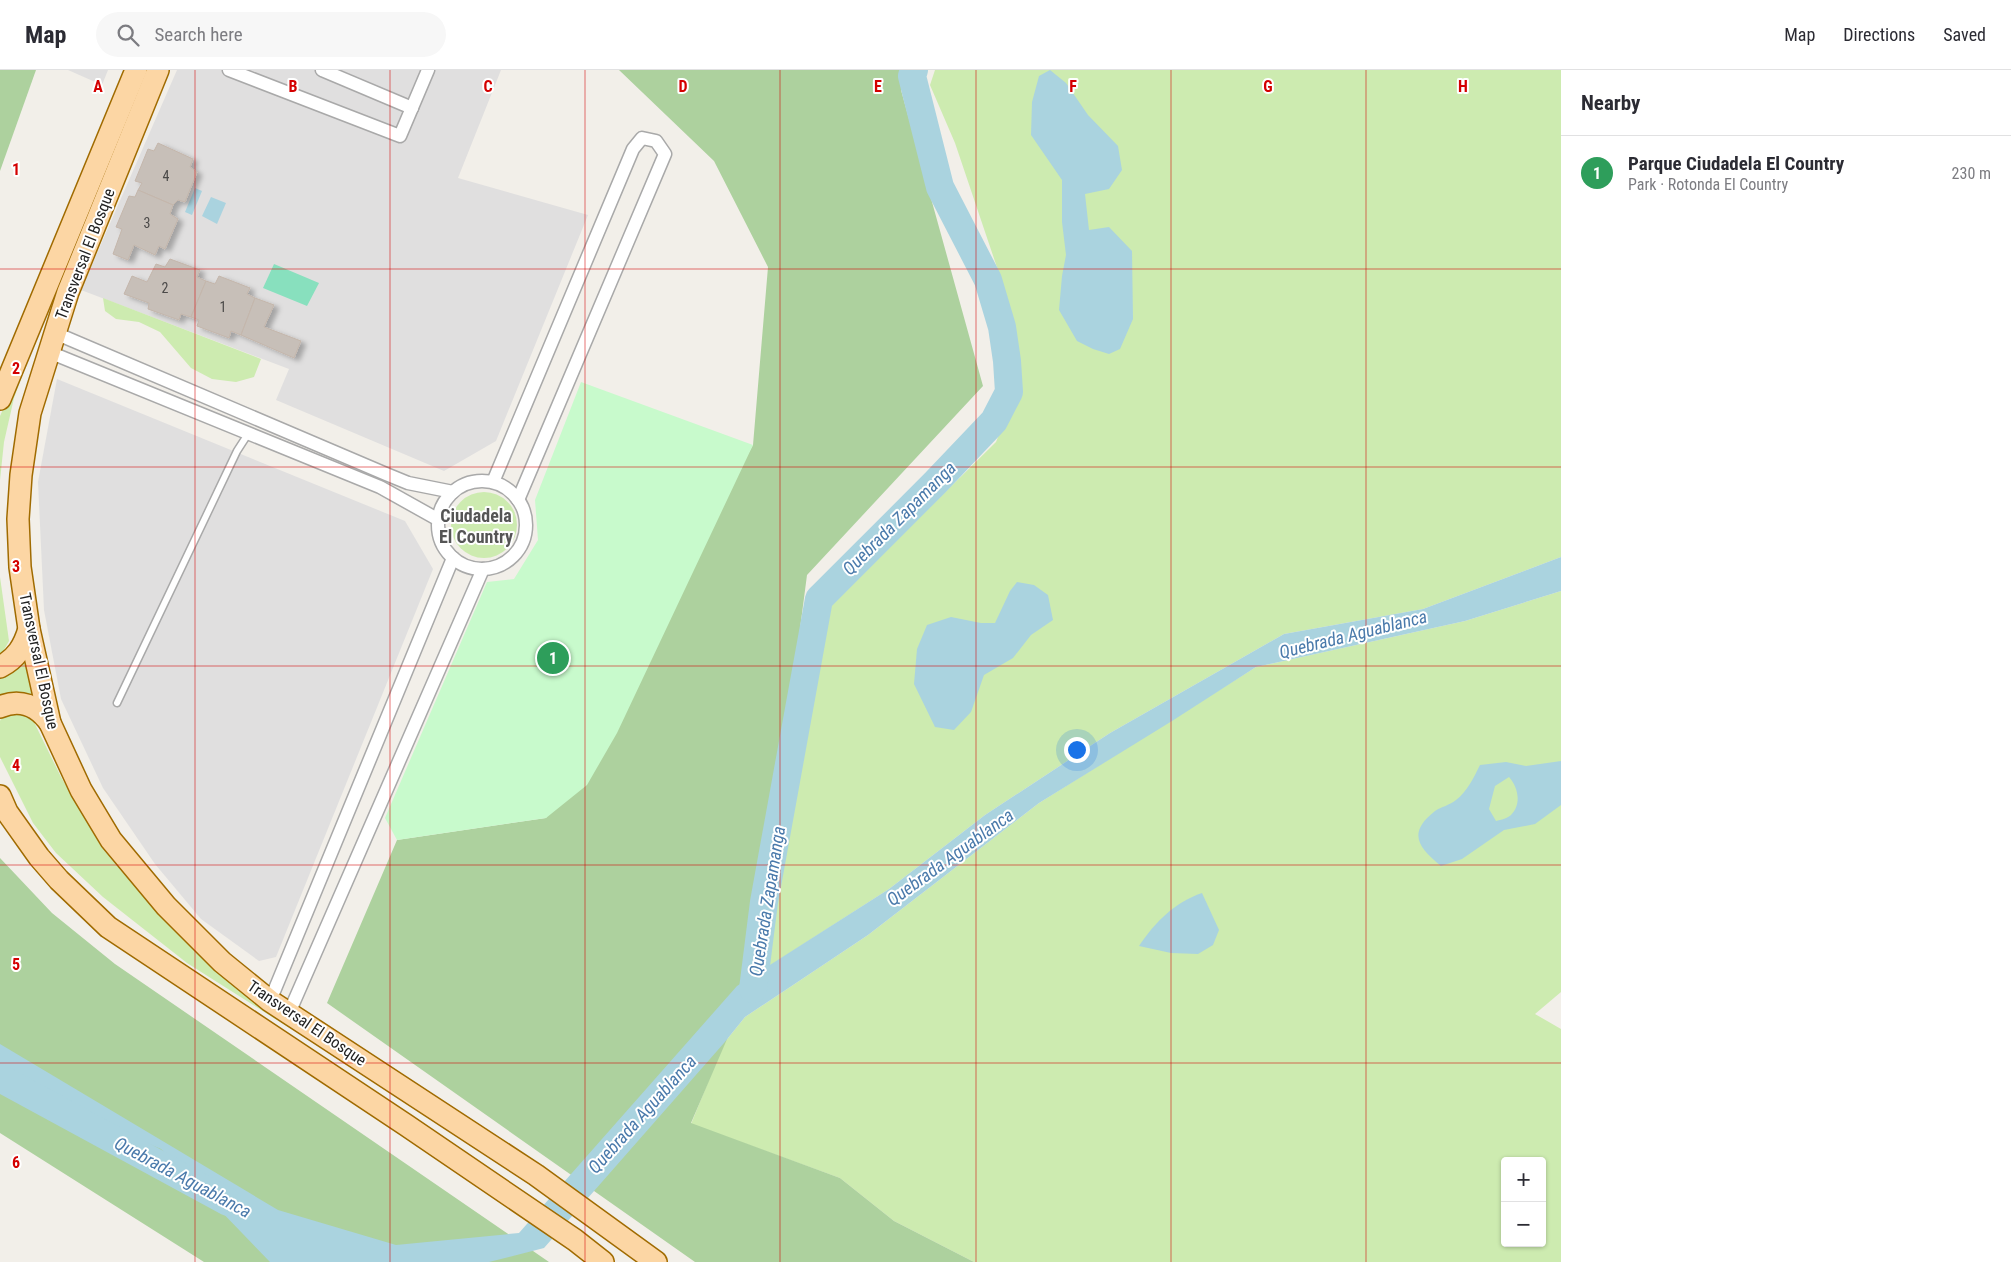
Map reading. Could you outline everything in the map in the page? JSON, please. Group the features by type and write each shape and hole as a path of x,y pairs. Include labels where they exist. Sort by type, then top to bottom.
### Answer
{"main road":[{"name":"Transversal El Bosque","path":"0,399 136,70"},
{"name":"Transversal El Bosque","path":"158,70 68,292 30,413 21,475 18,519 20,567 28,629 50,723 81,790 111,840 166,906 222,962 270,1001 536,1176 656,1262"},
{"path":"0,667 12,660 20,651 26,640 28,629"},
{"path":"0,707 16,702 26,704 36,708 50,723"},
{"name":"Transversal El Bosque","path":"0,796 7,812 39,857 59,880 108,928 518,1201 575,1240 603,1262"}],"street":[{"path":"229,70 400,136 428,70"},
{"path":"325,71 412,108"},
{"path":"493,482 634,149 642,138 656,141 665,154 518,500"},
{"path":"52,343 279,428 408,483 454,492"},
{"path":"52,343 248,434 380,487 439,520"},
{"path":"472,482 493,482 512,492 518,500 526,519 526,530 515,554 503,564 483,569 472,568 453,558 441,541 439,520 446,500 454,492 472,482"},
{"path":"270,1001 453,558"},
{"path":"289,1013 483,569"}],"lane":[{"path":"273,443 279,428"},
{"path":"117,703 237,451 248,434"}],"shaded area":[{"path":"68,70 108,70 102,85"},
{"path":"177,70 501,70 458,178 588,215 496,441 444,471 276,400 289,369 81,290"},
{"path":"57,379 405,521 433,569 276,957 259,961 201,919 155,864 103,788 61,699 44,610 38,482"}],"green space":[{"path":"0,70 36,70 0,171"},
{"path":"619,70 906,70 901,90 983,386 807,575 755,974 691,1123 840,1178 894,1221 974,1262 695,1262 327,1003 397,840 546,818 753,445 768,267 714,161"},
{"path":"935,70 1561,70 1561,557 1423,609 1284,634 1110,733 985,815 889,889 760,972 765,904 828,608 996,442 1019,384 1008,300 955,143 930,85"},
{"path":"274,264 319,283 307,306 263,288"},
{"path":"103,298 261,359 254,377 236,382 212,379 191,368 160,332 139,322 116,319 105,311"},
{"path":"41,325 14,398 4,442 0,480 0,416"},
{"path":"581,382 753,445 617,733 587,785 546,818 397,840 385,818 487,582 514,579 538,540 535,500"},
{"path":"484,492 496,495 507,502 514,513 517,525 514,537 507,548 496,555 484,558 472,555 461,548 454,537 451,525 454,513 461,502 472,495"},
{"path":"0,577 9,641 0,657"},
{"path":"1561,591 1561,992 1535,1014 1561,1029 1561,1262 974,1262 894,1221 840,1178 691,1124 724,1043 745,1017 868,935 1039,803 1256,667 1465,621"},
{"path":"25,649 37,697 14,693 0,697 0,675"},
{"path":"14,710 31,716 61,777 102,848 123,873 291,1029 187,963 103,897 56,853 33,823 0,757 0,721 3,714"},
{"path":"0,858 52,913 115,964 549,1262 204,1262 0,1133"}],"water":[{"path":"1050,70 1066,83 1088,115 1118,146 1122,170 1109,189 1085,194 1089,230 1109,227 1132,251 1133,319 1120,349 1109,354 1077,341 1059,310 1066,255 1062,222 1062,180 1031,135 1032,102 1039,76"},
{"path":"195,188 202,191 192,215 185,212"},
{"path":"211,197 226,203 217,224 202,216"},
{"path":"1561,557 1561,591 1465,621 1256,667 1039,803 868,935 745,1017 544,1248 489,1262 270,1262 161,1149 87,1118 0,1093 0,1044 278,1210 396,1245 519,1233 737,986 889,889 985,815 1110,733 1284,634 1423,609"},
{"path":"1017,582 1034,585 1048,595 1053,620 1031,635 1013,658 984,675 971,712 954,730 935,727 914,684 917,649 927,625 951,617 981,623 995,623 1010,591"},
{"path":"1561,761 1561,805 1535,824 1504,830 1462,859 1441,866 1426,852 1419,840 1421,826 1435,811 1451,803 1464,793 1480,765 1506,762 1526,766","holes":["1509,777 1518,796 1517,806 1510,816 1496,821 1489,809 1495,786"]},
{"path":"1202,893 1219,930 1213,945 1198,954 1171,953 1139,946 1159,921 1174,907"}],"building":[{"path":"158,143 193,159 190,167 197,172 185,202 178,200 173,205 138,190 142,183 135,181 148,149 154,151"},
{"path":"138,190 173,205 170,214 178,219 165,249 159,246 155,255 134,245 128,260 113,254 122,229 116,227 129,196 135,197"},
{"path":"170,259 200,270 197,277 206,281 191,317 181,314 179,320 148,309 149,303 124,294 132,276 147,282 156,264 165,267"},
{"path":"219,276 250,288 247,294 255,298 241,335 231,331 229,338 197,326 199,320 191,317 206,281 215,284"},
{"path":"255,298 274,305 264,327 301,341 294,358 241,335"}],"waterway":[{"name":"Quebrada Zapamanga","path":"753,989 764,902 819,599 994,421 1009,392 1002,327 988,280 940,187 912,76 914,70"},
{"name":"Quebrada Aguablanca","path":"0,1078 228,1202"}],"place":[{"name":"Parque Ciudadela El Country","path":"553,658"}],"district":[{"name":"Ciudadela El Country","path":"476,525"}]}
